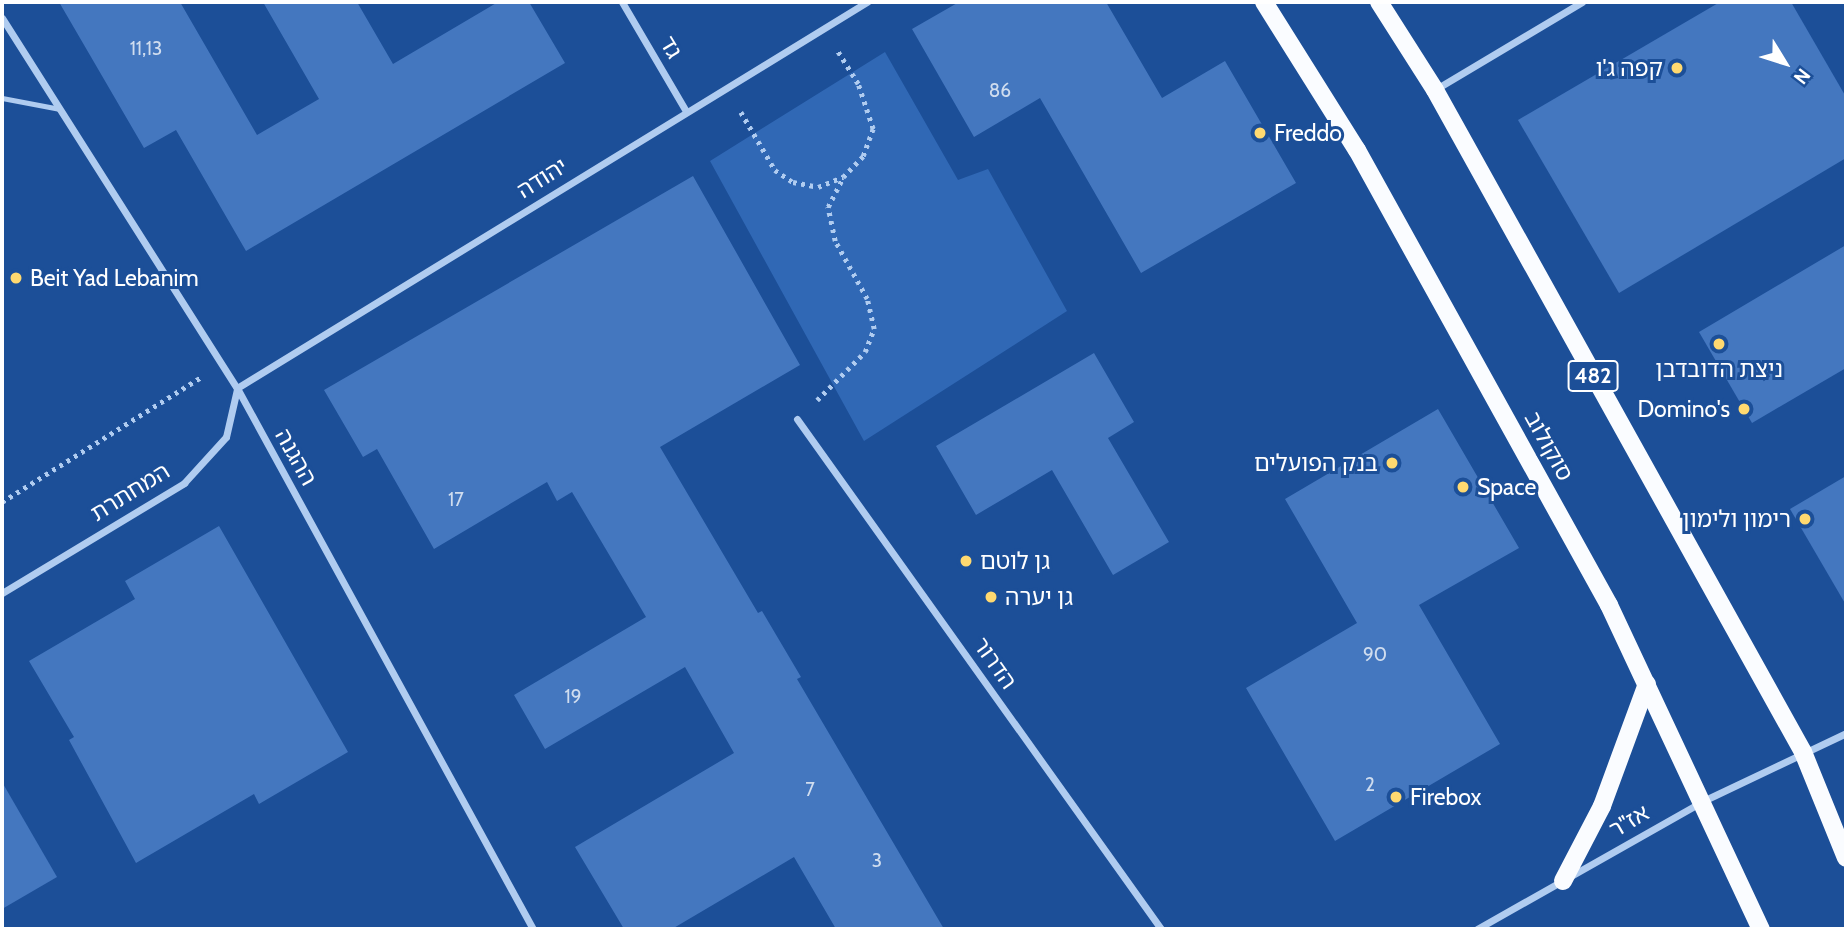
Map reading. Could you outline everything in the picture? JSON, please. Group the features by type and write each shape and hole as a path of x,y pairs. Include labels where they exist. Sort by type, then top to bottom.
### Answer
{"main road":[{"name":"סוקולוב","path":"1264,2 1357,150 1609,606 1761,929"},
{"name":"482","path":"1379,2 1435,90 1803,752 1846,858"},
{"path":"1563,881 1602,806 1647,684"}],"street":[{"name":"גד","path":"622,2 686,111"},
{"name":"יהודה","path":"237,388 867,2"},
{"path":"1435,90 1583,2"},
{"name":"ההגנה","path":"2,18 237,388 533,929"},
{"name":"המחתרת","path":"2,593 184,483 226,438 237,388"},
{"name":"הדרור","path":"797,419 1161,929"},
{"name":"אז\"ר","path":"1477,929 1703,801 1846,733"}],"lane":[{"path":"2,98 60,109"}],"path":[{"path":"797,419 865,352 874,329 867,299 835,241 828,207 843,177 863,156 873,129 858,84 824,29"},
{"path":"726,89 775,170 793,182 818,187 843,177"},
{"path":"2,502 221,364"}],"shaded area":[{"path":"885,52 958,180 988,169 1067,311 864,441 710,161"}],"building":[{"path":"59,2 180,2 257,135 319,99 263,2 357,2 393,64 498,2 529,2 565,63 246,251 176,130 144,148"},
{"path":"959,2 1106,2 1162,98 1225,61 1296,183 1141,273 1040,98 974,137 912,29"},
{"path":"1720,2 1791,2 1846,97 1846,158 1619,293 1518,120"},
{"path":"693,176 800,365 660,447 758,613 762,611 801,677 797,679 944,929 836,929 794,857 672,929 624,929 575,847 734,753 685,667 545,749 514,695 646,617 572,492 557,501 547,482 434,549 377,449 363,457 324,390"},
{"path":"1846,245 1846,368 1752,423 1699,332"},
{"path":"1094,353 1134,422 1108,438 1169,542 1113,575 1052,470 976,515 936,446"},
{"path":"1438,409 1519,548 1419,605 1500,744 1335,841 1246,688 1357,623 1285,499"},
{"path":"1846,476 1846,605 1790,509"},
{"path":"219,526 348,752 259,804 254,794 136,863 69,740 74,737 29,661 135,599 125,581"},
{"path":"2,782 57,877 2,909"}],"place":[{"name":"קפה ג'ו","path":"1677,68"},
{"name":"Freddo","path":"1260,133"},
{"name":"Beit Yad Lebanim","path":"16,278"},
{"name":"ניצת הדובדבן","path":"1719,344"},
{"name":"Domino's","path":"1744,409"},
{"name":"בנק הפועלים","path":"1392,463"},
{"name":"Space","path":"1463,487"},
{"name":"רימון ולימון","path":"1805,519"},
{"name":"גן לוטם","path":"966,561"},
{"name":"גן יערה","path":"991,597"},
{"name":"Firebox","path":"1396,797"}]}
